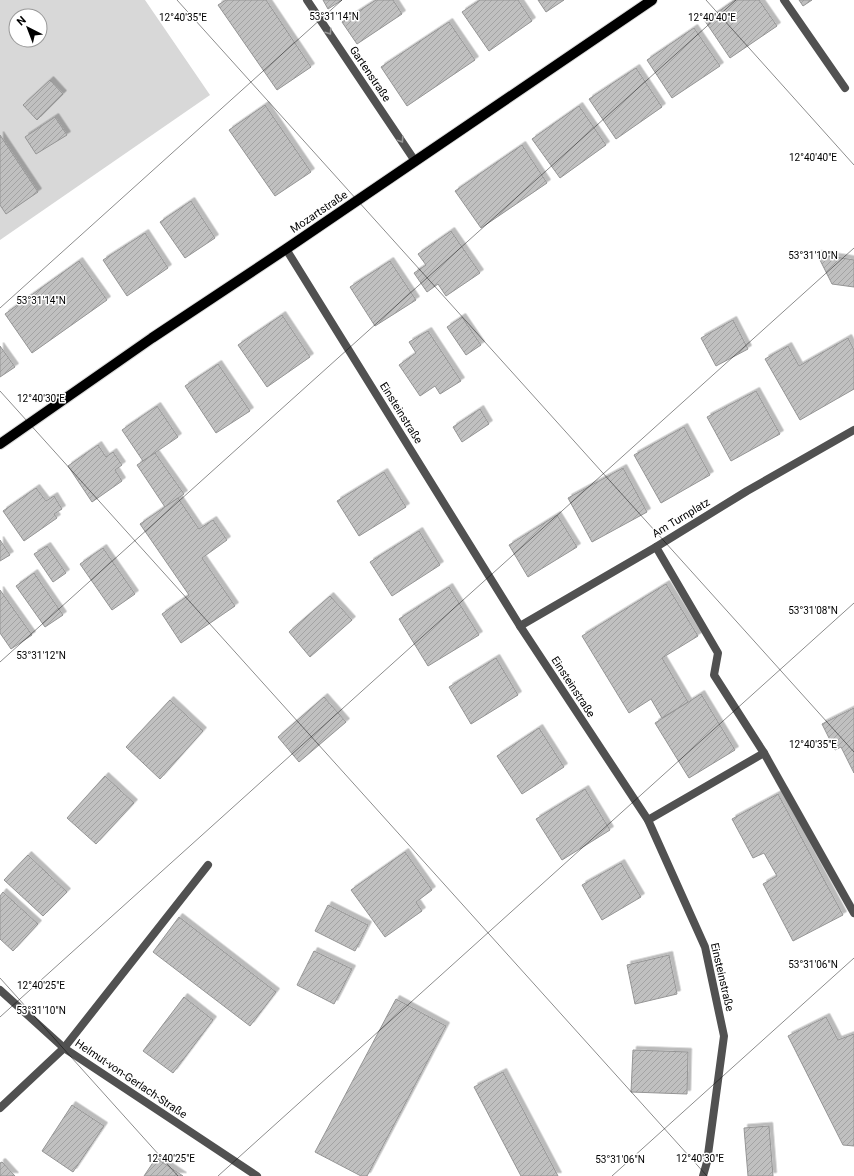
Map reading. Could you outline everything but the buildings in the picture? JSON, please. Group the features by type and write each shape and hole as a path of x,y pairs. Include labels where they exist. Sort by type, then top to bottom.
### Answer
{"main road":[{"name":"Mozartstraße","path":"0,444 152,338 286,249 652,0"}],"street":[{"name":"Gartenstraße","path":"307,0 414,161"},
{"path":"784,0 845,88"},
{"name":"Einsteinstraße","path":"286,249 520,626 648,820 705,947 724,1036 707,1162 703,1176"},
{"name":"Am Turnplatz","path":"520,626 656,547 747,491 854,430"},
{"path":"656,547 718,653 714,675 764,753 854,913"},
{"path":"648,820 764,753"},
{"path":"0,1108 64,1048 208,865"},
{"name":"Helmut-von-Gerlach-Straße","path":"0,990 64,1048 257,1176"}],"shaded area":[{"path":"0,0 145,0 210,95 0,240"}]}
